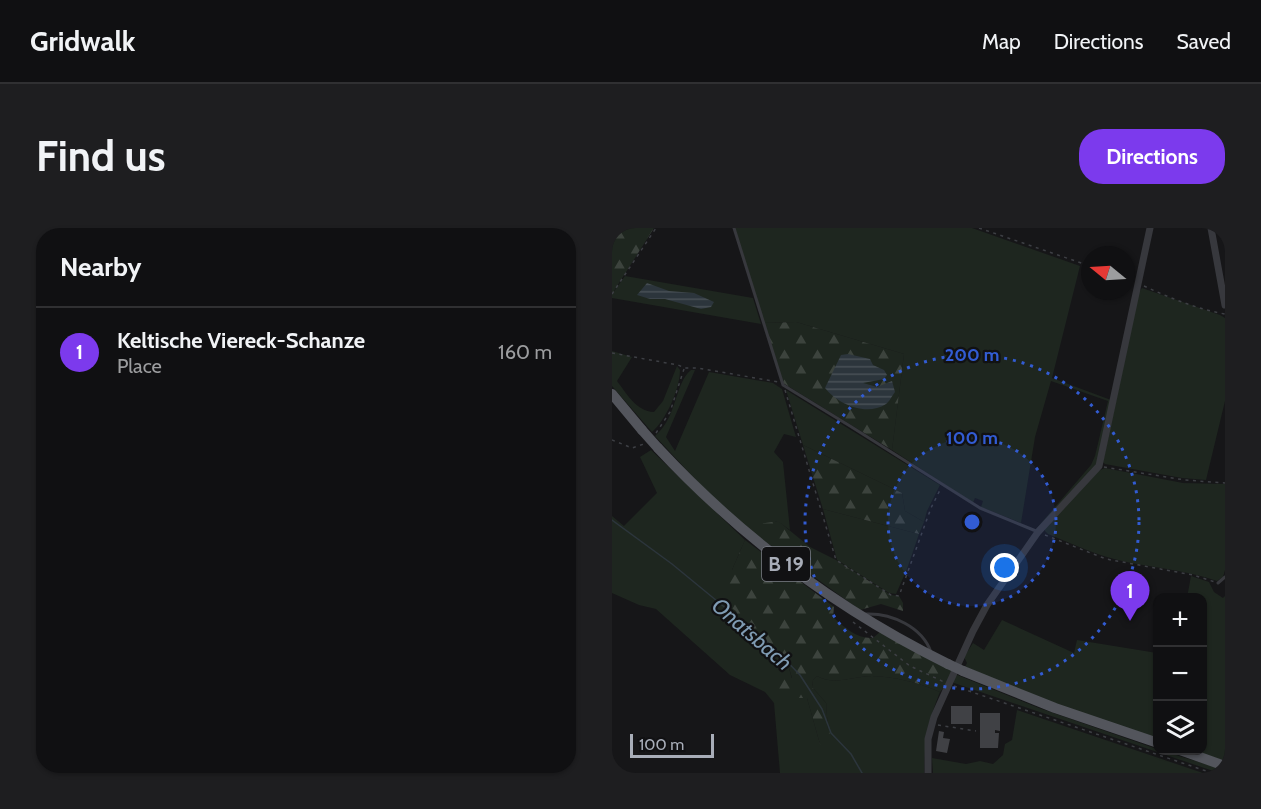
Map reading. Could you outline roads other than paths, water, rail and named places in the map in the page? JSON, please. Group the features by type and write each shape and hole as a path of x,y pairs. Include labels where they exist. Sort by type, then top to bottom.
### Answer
{"main road":[{"name":"B 19","path":"612,393 658,448 707,498 753,538 856,618 963,671 1055,708 1153,741"},
{"path":"1194,755 1225,766"}],"street":[{"path":"928,773 928,739 932,723 947,684 987,605 1038,532 1099,466 1150,228"},
{"path":"1211,228 1225,305"}],"lane":[{"path":"734,228 782,384 980,508 1038,532"},
{"path":"1218,583 1225,577"}],"waterway":[{"name":"Onatsbach","path":"612,520 672,564 773,647 800,675 822,709 831,733 851,754 862,773"}],"place":[{"name":"Keltische Viereck-Schanze","path":"1130,621"}]}
